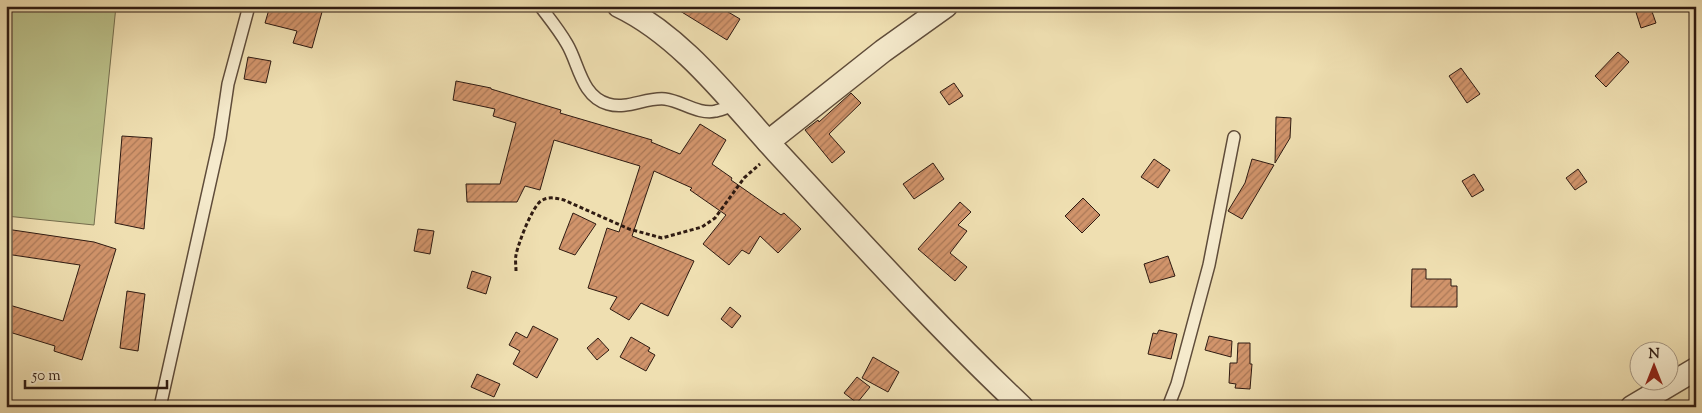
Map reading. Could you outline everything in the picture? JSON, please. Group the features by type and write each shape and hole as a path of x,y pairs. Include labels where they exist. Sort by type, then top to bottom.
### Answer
{"street":[{"path":"772,146 883,51 946,6"},
{"path":"620,7 656,30 696,64 897,280 993,380 1022,407"},
{"path":"1632,407 1696,369"}],"lane":[{"path":"160,407 220,138 228,84 249,6"},
{"path":"540,6 566,42 585,86 593,97 608,104 624,106 662,99 678,101 702,110 715,112 734,105"},
{"path":"1168,407 1177,384 1209,264 1234,137"}],"path":[{"path":"516,271 516,254 534,207 542,200 552,197 564,200 629,229 662,238 702,227 715,218 744,178 772,146"}],"green space":[{"path":"6,6 116,6 94,225 6,216"}],"building":[{"path":"270,6 303,6 322,12 312,48 293,43 297,31 265,23"},
{"path":"672,6 718,6 740,19 727,40"},
{"path":"1634,6 1650,6 1656,23 1641,28"},
{"path":"1618,52 1629,62 1606,87 1595,76"},
{"path":"248,57 271,61 266,83 244,79"},
{"path":"1461,68 1480,94 1467,103 1449,76"},
{"path":"456,81 491,88 561,110 560,113 652,140 651,142 680,154 700,124 726,140 712,164 732,178 731,180 781,215 784,213 801,229 778,253 760,236 749,254 742,250 729,265 703,244 726,215 690,190 692,188 654,171 632,236 694,261 668,316 641,303 629,320 610,309 617,297 588,288 607,228 619,232 640,166 554,140 540,190 525,186 517,202 467,202 466,184 500,184 516,123 493,116 495,109 453,100"},
{"path":"954,83 963,96 949,105 940,92"},
{"path":"851,93 861,103 829,134 845,152 832,163 805,130 818,120 819,122"},
{"path":"1276,117 1291,118 1290,138 1275,163"},
{"path":"122,136 152,138 144,229 115,223"},
{"path":"1154,159 1170,170 1158,188 1141,177"},
{"path":"1252,159 1274,165 1242,219 1228,211 1245,183"},
{"path":"933,163 944,179 914,199 903,184"},
{"path":"1578,169 1587,182 1575,190 1566,178"},
{"path":"1474,174 1484,190 1472,197 1462,181"},
{"path":"1083,198 1100,215 1082,233 1065,216"},
{"path":"960,202 971,212 958,225 967,231 950,253 967,267 955,281 918,249"},
{"path":"573,213 596,224 575,255 559,249"},
{"path":"6,229 94,242 116,249 82,360 54,351 55,346 6,331 6,304 63,321 80,265 6,254"},
{"path":"418,229 434,231 430,254 414,251"},
{"path":"1168,256 1175,276 1150,283 1144,264"},
{"path":"1412,269 1426,269 1426,279 1451,279 1451,286 1457,286 1457,307 1411,307"},
{"path":"472,271 491,277 486,294 467,288"},
{"path":"127,291 145,294 138,351 120,348"},
{"path":"730,307 741,316 732,328 721,319"},
{"path":"533,326 558,339 537,378 513,364 520,351 509,345 516,332 527,338"},
{"path":"1159,330 1177,334 1171,359 1148,354 1153,333 1157,334"},
{"path":"1209,336 1232,341 1231,357 1205,350"},
{"path":"631,337 650,348 648,351 655,355 646,371 620,357"},
{"path":"598,338 609,350 597,360 587,348"},
{"path":"1238,343 1250,343 1250,364 1252,364 1250,389 1235,388 1236,384 1229,383 1230,363 1237,363"},
{"path":"873,357 899,372 888,392 862,378"},
{"path":"477,374 500,384 494,397 471,387"},
{"path":"857,377 870,387 857,403 844,393"}]}
